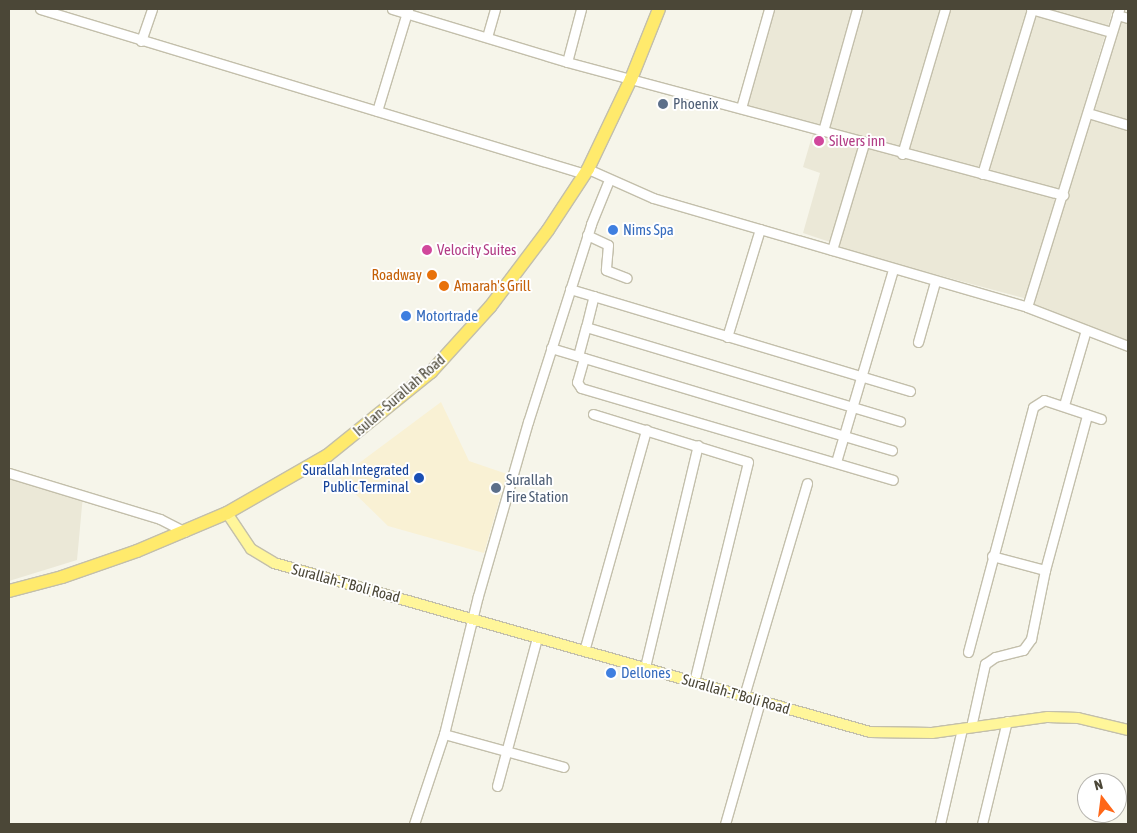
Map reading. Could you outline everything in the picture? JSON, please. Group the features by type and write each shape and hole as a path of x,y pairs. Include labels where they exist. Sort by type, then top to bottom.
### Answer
{"highway":[{"name":"Isulan-Surallah Road","path":"9,591 62,577 185,532 227,513 328,455 431,372 490,307 548,230 586,172 631,79 659,9"}],"main road":[{"name":"Surallah-T'Boli Road","path":"227,513 251,548 274,563 474,617 537,638 870,732 898,734 967,728 1006,721 1078,718 1128,730"}],"street":[{"path":"40,9 141,42 586,172 654,198 832,250 893,270 1027,307 1128,346"},
{"path":"141,42 152,9"},
{"path":"392,9 408,11 567,62 741,108 902,154 1063,195"},
{"path":"487,36 495,9"},
{"path":"567,62 581,9"},
{"path":"741,108 769,9"},
{"path":"822,131 857,9"},
{"path":"902,154 945,9"},
{"path":"982,174 1032,9 1111,32"},
{"path":"377,111 408,11"},
{"path":"1027,307 1118,12 1128,18"},
{"path":"1088,113 1128,124"},
{"path":"832,250 864,143"},
{"path":"414,824 444,734 474,617 551,348 587,235 609,180"},
{"path":"727,337 760,229"},
{"path":"587,235 608,245 606,270 627,278"},
{"path":"836,462 864,377 893,270"},
{"path":"918,342 935,282"},
{"path":"570,289 910,391"},
{"path":"594,296 586,327 577,382 581,388 893,480"},
{"path":"586,327 900,421"},
{"path":"1064,405 1086,330"},
{"path":"551,348 892,450"},
{"path":"968,652 1033,407 1044,400 1064,405 1101,419"},
{"path":"593,414 745,459 749,464 694,682"},
{"path":"940,824 985,664 995,657 1023,650 1029,644 1045,570 1087,415"},
{"path":"584,651 646,430"},
{"path":"645,667 698,445"},
{"path":"9,473 160,519 185,532"},
{"path":"744,696 807,483"},
{"path":"992,556 1045,570"},
{"path":"497,786 508,752 537,638"},
{"path":"724,824 760,701"},
{"path":"982,824 1006,721"},
{"path":"444,734 564,767"}],"shaded area":[{"path":"774,9 854,9 822,128 747,106"},
{"path":"860,9 942,9 900,150 828,129"},
{"path":"948,9 1028,9 981,171 908,151"},
{"path":"1047,9 1113,9 1108,26"},
{"path":"1035,12 1106,32 1059,190 986,172 1023,60"},
{"path":"1117,17 1128,21 1128,121 1089,110"},
{"path":"1087,116 1128,127 1128,342 1032,306"},
{"path":"813,133 860,146 830,242 803,233 820,173 803,167"},
{"path":"866,147 1055,198 1028,299 839,248"},
{"path":"441,402 469,461 507,474 484,553 388,526 339,478"},
{"path":"9,474 83,495 77,560 9,581"}],"place":[{"name":"Phoenix","path":"663,104"},
{"name":"Silvers inn","path":"819,141"},
{"name":"Nims Spa","path":"613,230"},
{"name":"Velocity Suites","path":"427,250"},
{"name":"Roadway","path":"432,275"},
{"name":"Amarah's Grill","path":"444,286"},
{"name":"Motortrade","path":"406,316"},
{"name":"Surallah Integrated Public Terminal","path":"419,478"},
{"name":"Surallah Fire Station","path":"496,488"},
{"name":"Dellones","path":"611,673"}]}
